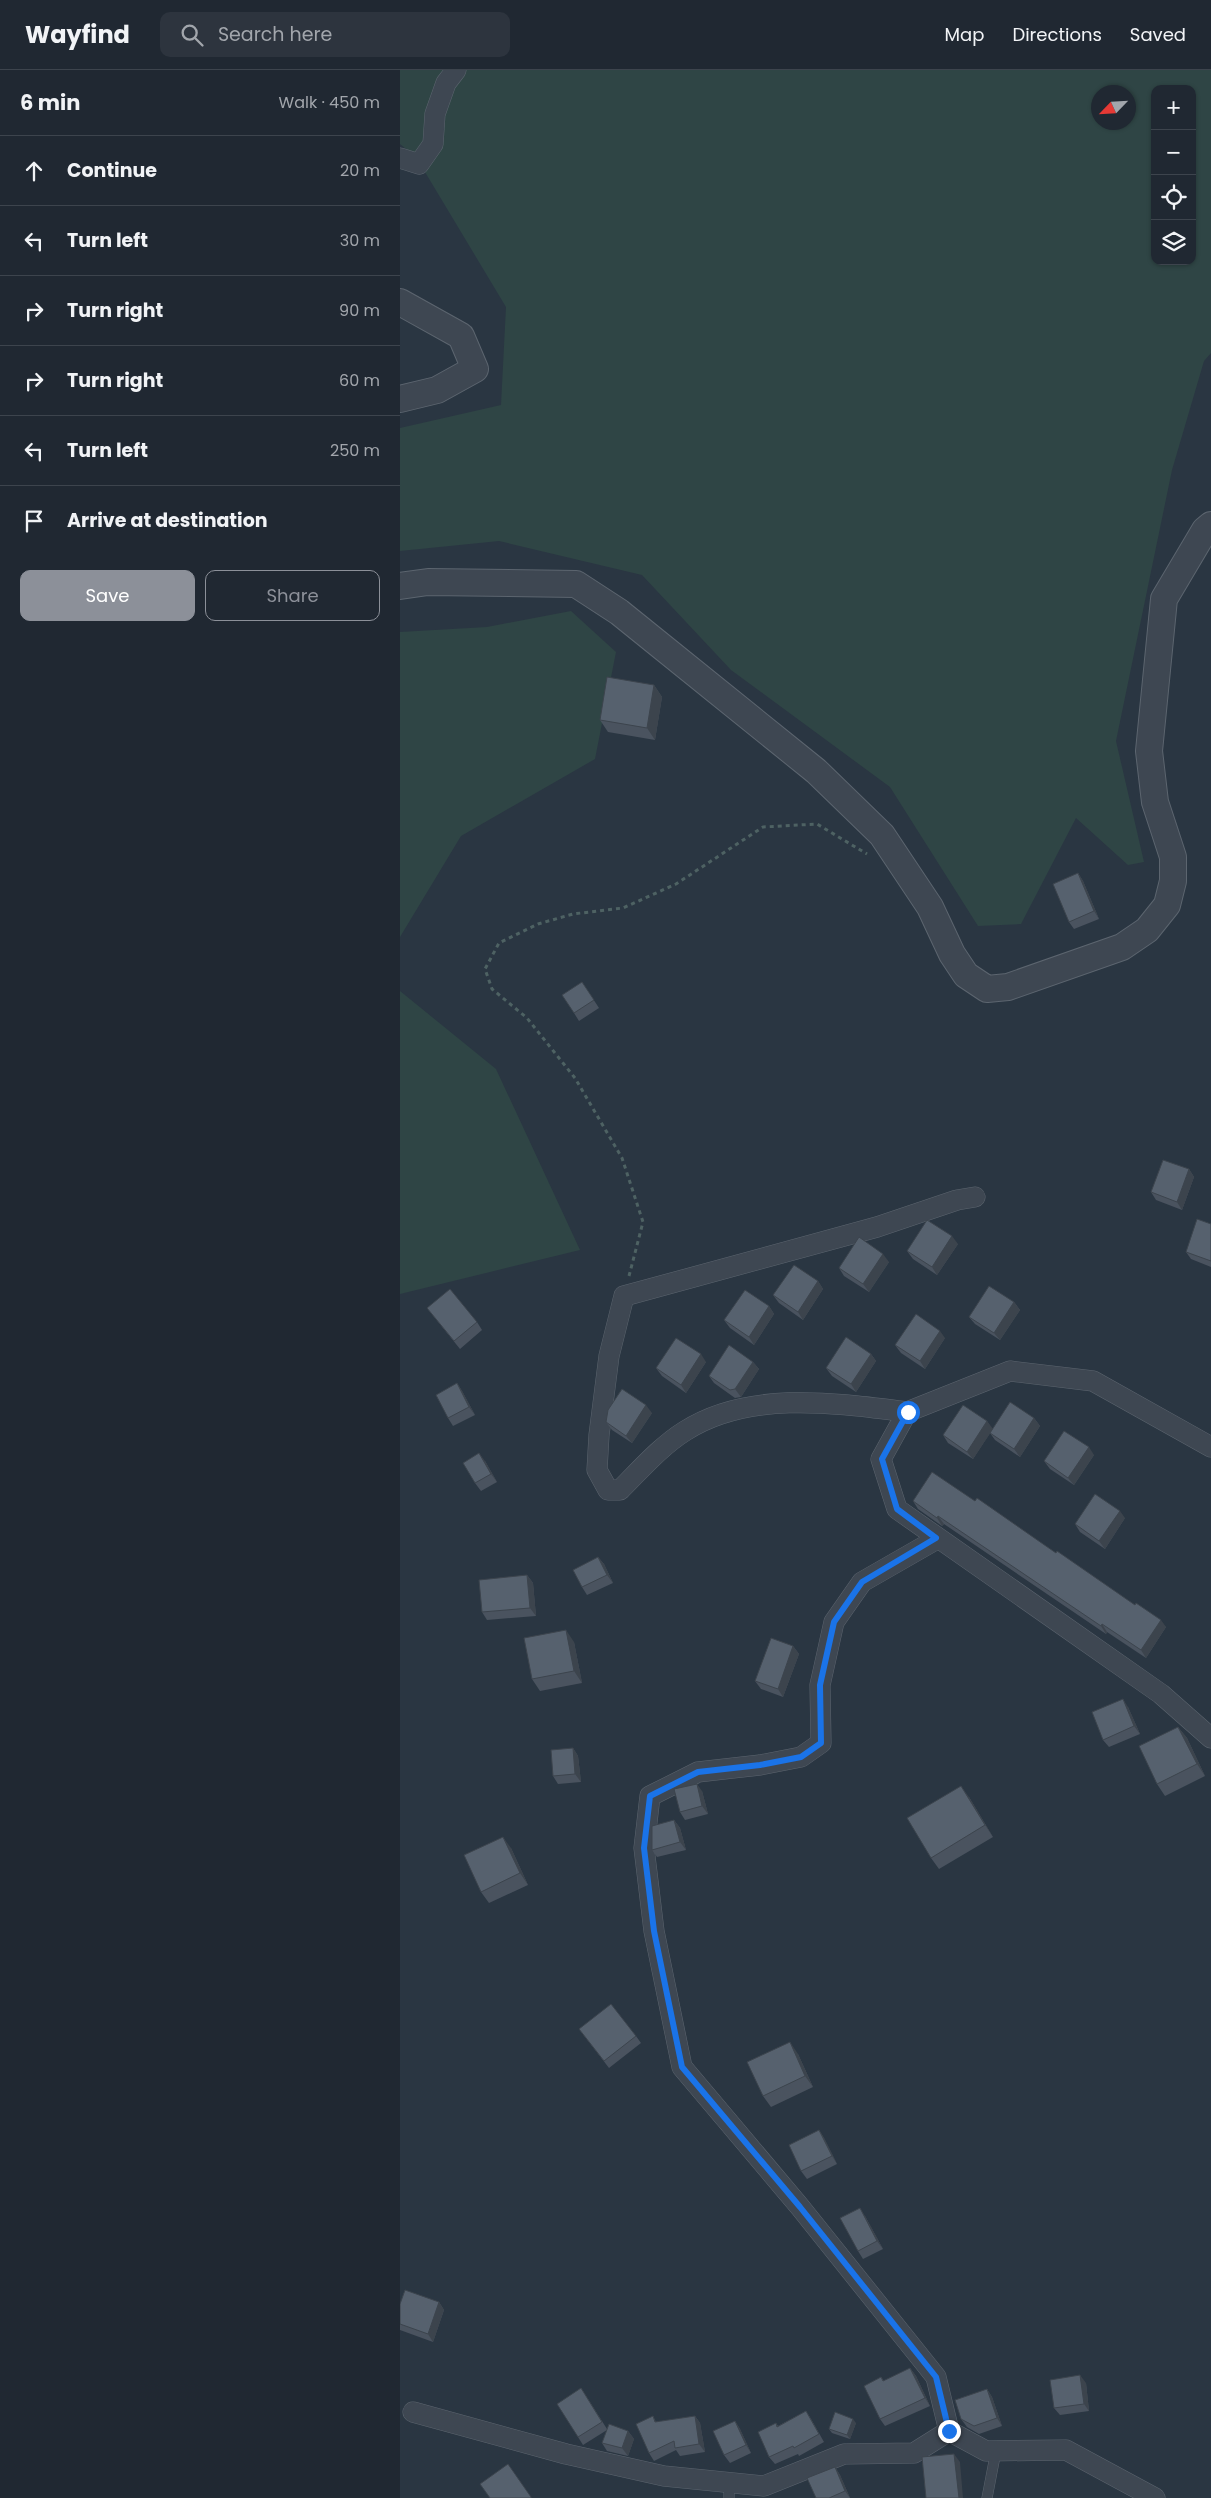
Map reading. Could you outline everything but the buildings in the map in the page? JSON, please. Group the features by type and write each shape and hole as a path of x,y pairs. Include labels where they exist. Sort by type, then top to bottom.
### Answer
{"street":[{"path":"400,158 419,164 433,144 435,114 446,83 456,70"},
{"path":"400,302 461,336 476,369 438,390 400,399"},
{"path":"400,586 428,582 576,584 618,612 816,771 882,835 930,907 952,954 966,975 987,988 1008,987 1122,947 1147,930 1167,905 1173,881 1173,857 1154,802 1149,752 1164,599 1205,530 1211,525"},
{"path":"975,1198 957,1200 877,1227 624,1296 608,1356 599,1435 597,1470 608,1490 620,1490 685,1431 725,1411 788,1403 863,1407 908,1412 1010,1372 1093,1381 1211,1447"},
{"path":"908,1412 882,1459 897,1509 1160,1694 1211,1738"},
{"path":"936,1538 862,1582 834,1622 820,1685 821,1743 801,1757 760,1765 698,1772 650,1796 644,1848 654,1931 682,2067 800,2207 936,2377 949,2431 986,2451 1066,2450 1155,2498"},
{"path":"413,2412 593,2460 729,2490 764,2486 844,2454 914,2453 949,2431"}],"lane":[{"path":"987,2498 996,2451"}],"path":[{"path":"624,1296 643,1222 622,1158 575,1078 527,1018 492,990 485,969 499,943 538,924 574,914 623,908 676,884 763,826 817,824 871,857"}],"green space":[{"path":"400,70 1211,70 1211,353 1204,361 1172,470 1116,741 1144,862 1128,865 1076,818 1021,924 978,926 890,787 731,670 642,575 499,541 400,551 400,428 501,405 506,307 416,157 400,144"},
{"path":"571,611 616,652 595,759 461,836 400,937 400,632 487,627"},
{"path":"400,991 496,1069 580,1250 400,1294"}],"route":[{"path":"908,1412 882,1459 897,1509 936,1538 862,1582 834,1622 820,1685 821,1743 801,1757 760,1765 698,1772 650,1796 644,1848 654,1931 682,2067 800,2207 936,2377 949,2431"}]}
